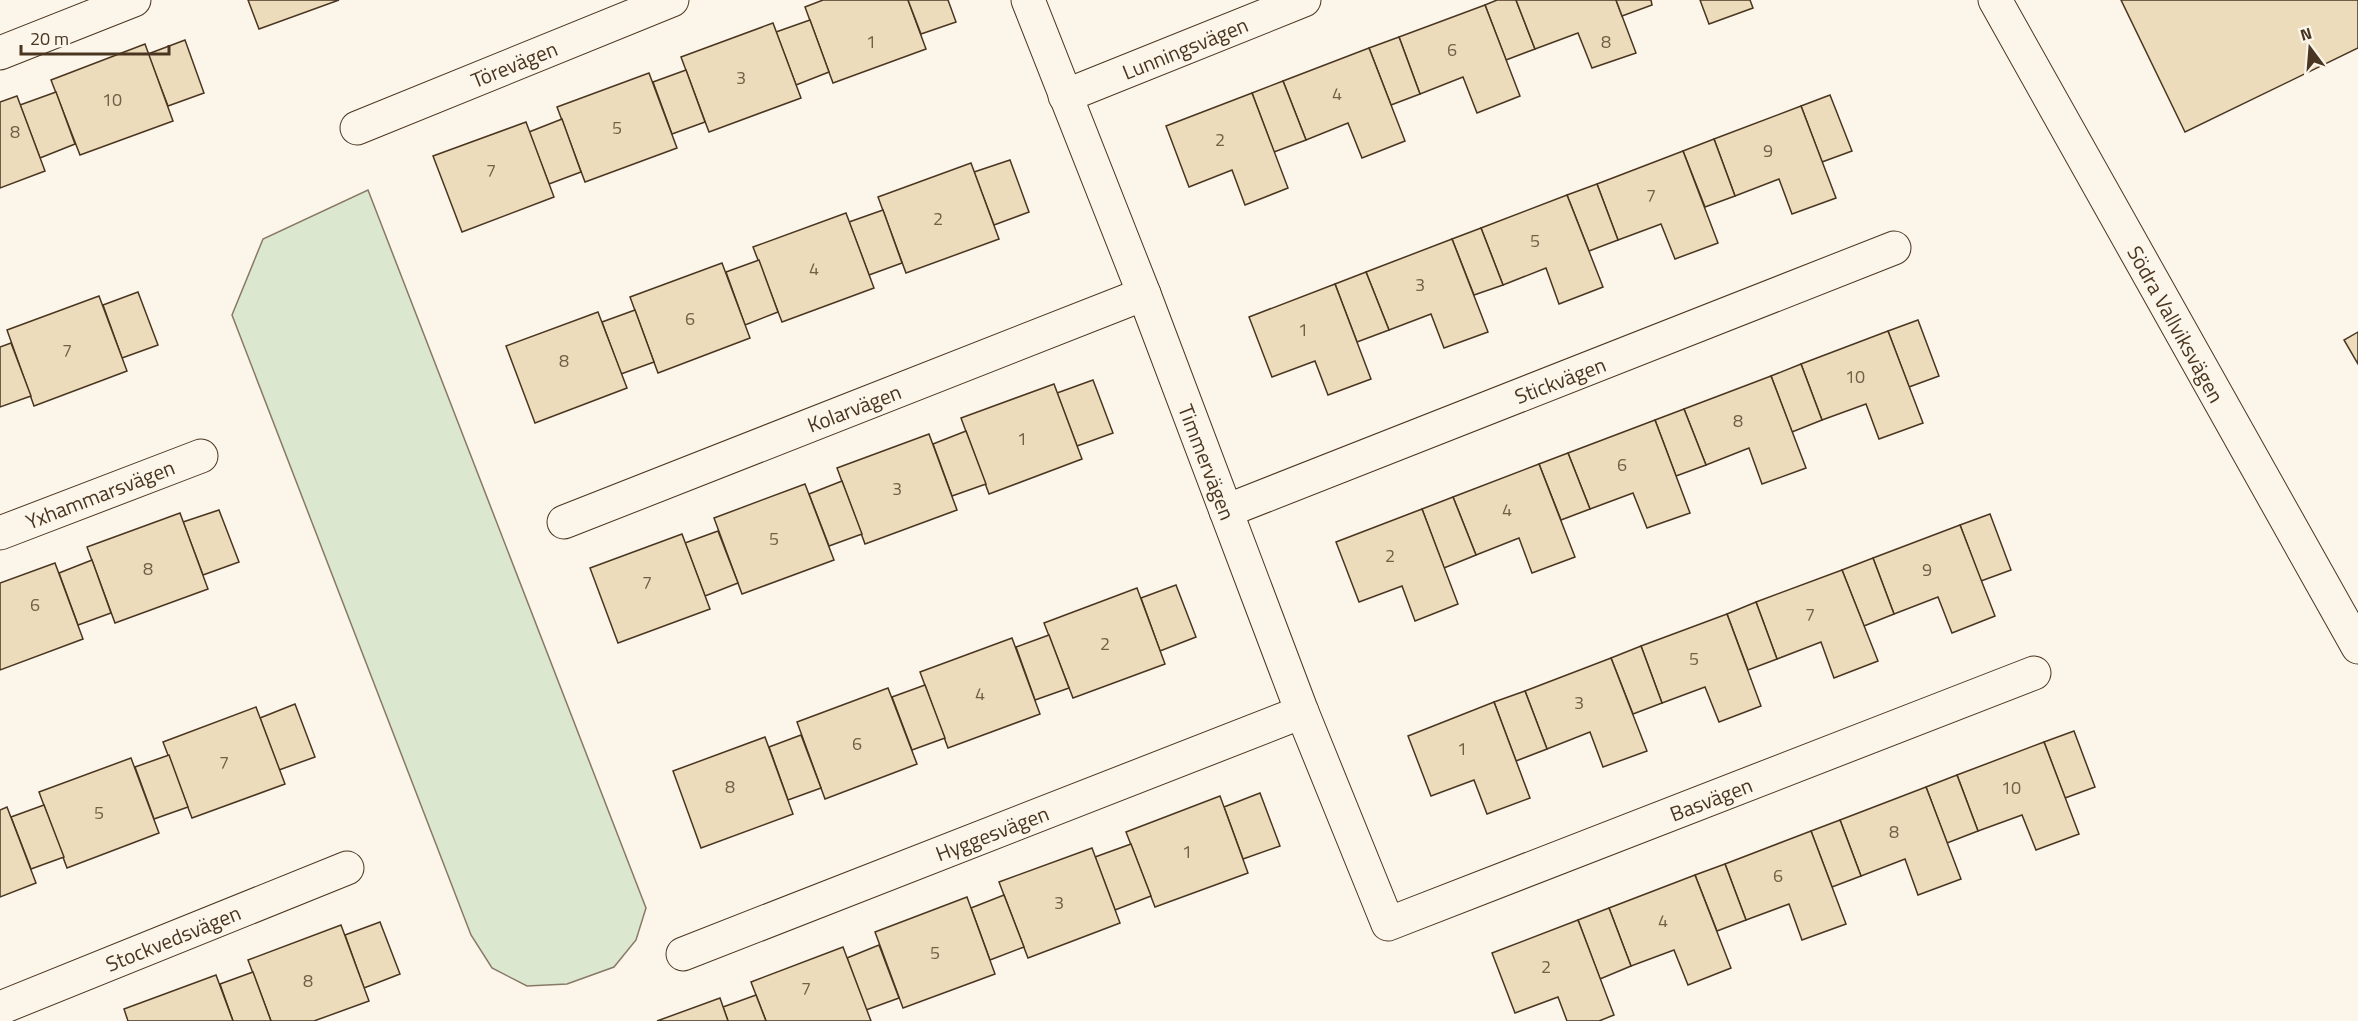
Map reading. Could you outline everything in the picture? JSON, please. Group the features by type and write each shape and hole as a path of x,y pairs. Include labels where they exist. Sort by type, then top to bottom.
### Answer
{"street":[{"path":"0,52 134,0"},
{"name":"Törevägen","path":"357,128 672,0"},
{"name":"Timmervägen","path":"1028,0 1144,294 1302,712 1388,924"},
{"name":"Lunningsvägen","path":"1065,96 1304,0"},
{"name":"Södra Vallviksvägen","path":"1995,0 2358,647"},
{"name":"Stickvägen","path":"1226,511 1894,248"},
{"name":"Kolarvägen","path":"564,522 1144,294"},
{"name":"Yxhammarsvägen","path":"0,533 201,456"},
{"name":"Basvägen","path":"1388,924 2034,673"},
{"name":"Hyggesvägen","path":"683,954 1302,712"},
{"name":"Stockvedsvägen","path":"0,1008 347,868"}],"green space":[{"path":"368,190 646,908 636,940 614,967 567,984 527,986 492,968 471,935 232,315 263,239"}],"building":[{"path":"248,0 339,0 259,29"},
{"path":"823,0 908,0 926,49 833,83 805,7"},
{"path":"908,0 948,0 956,22 921,34"},
{"path":"1497,0 1516,0 1535,49 1506,60 1485,5"},
{"path":"1516,0 1616,0 1636,53 1592,68 1578,33 1535,49"},
{"path":"1616,0 1651,0 1652,5 1622,16"},
{"path":"1700,0 1750,0 1753,8 1709,24"},
{"path":"2121,0 2358,0 2358,48 2185,132"},
{"path":"1485,5 1520,96 1477,113 1463,77 1420,94 1399,37"},
{"path":"810,20 829,72 796,85 776,32"},
{"path":"773,23 801,98 709,132 681,57"},
{"path":"1399,37 1420,94 1391,105 1369,48"},
{"path":"185,40 204,93 168,106 148,54"},
{"path":"145,44 173,121 80,155 51,80"},
{"path":"1369,48 1405,141 1362,158 1348,123 1306,140 1283,81"},
{"path":"686,70 705,122 672,134 653,82"},
{"path":"649,73 677,148 585,182 557,107"},
{"path":"1283,81 1306,140 1274,152 1252,93"},
{"path":"56,92 75,144 40,158 20,105"},
{"path":"1252,93 1288,188 1245,205 1232,170 1189,187 1166,126"},
{"path":"1830,95 1852,151 1822,162 1801,106"},
{"path":"17,96 45,171 0,188 0,102"},
{"path":"1801,106 1836,198 1792,214 1779,179 1735,196 1714,139"},
{"path":"562,119 581,172 549,184 529,132"},
{"path":"526,122 554,197 462,232 433,156"},
{"path":"1714,139 1735,196 1705,207 1683,151"},
{"path":"1683,151 1718,243 1675,259 1661,224 1618,240 1597,184"},
{"path":"1010,160 1029,212 994,225 974,172"},
{"path":"971,163 999,239 906,273 878,197"},
{"path":"1597,184 1618,240 1589,251 1567,195"},
{"path":"1567,195 1603,287 1559,304 1546,268 1503,285 1481,228"},
{"path":"883,210 902,263 869,275 849,222"},
{"path":"846,213 874,288 782,322 753,247"},
{"path":"1481,228 1503,285 1474,295 1452,239"},
{"path":"1452,239 1488,332 1444,348 1431,314 1389,330 1366,272"},
{"path":"759,260 778,312 745,325 726,272"},
{"path":"722,263 750,338 658,373 630,297"},
{"path":"1366,272 1389,330 1357,342 1335,284"},
{"path":"1335,284 1371,379 1328,395 1315,361 1272,377 1249,317"},
{"path":"138,292 158,345 122,358 103,305"},
{"path":"99,296 127,371 34,406 7,330"},
{"path":"635,310 654,362 621,374 602,322"},
{"path":"598,312 627,388 535,423 506,346"},
{"path":"1918,320 1939,376 1909,387 1888,331"},
{"path":"1888,331 1923,423 1879,439 1866,404 1822,420 1801,364"},
{"path":"2358,332 2358,364 2344,340"},
{"path":"11,343 31,396 0,407 0,347"},
{"path":"1801,364 1822,420 1792,432 1771,376"},
{"path":"1771,376 1806,468 1762,484 1749,448 1706,465 1684,409"},
{"path":"1093,380 1113,433 1077,446 1057,393"},
{"path":"1054,384 1082,459 989,494 961,418"},
{"path":"1684,409 1706,465 1676,476 1655,420"},
{"path":"1655,420 1690,513 1647,528 1633,493 1590,509 1568,453"},
{"path":"966,431 986,484 952,496 933,444"},
{"path":"929,434 957,510 865,544 837,468"},
{"path":"1568,453 1590,509 1561,520 1539,464"},
{"path":"1539,464 1575,557 1532,573 1519,538 1476,555 1453,497"},
{"path":"842,481 862,534 829,546 809,494"},
{"path":"805,484 834,560 742,594 714,518"},
{"path":"1453,497 1476,555 1444,568 1422,509"},
{"path":"1422,509 1458,604 1415,621 1402,586 1359,602 1336,542"},
{"path":"219,510 239,562 203,575 183,522"},
{"path":"180,513 208,589 115,623 87,547"},
{"path":"1990,514 2011,570 1981,581 1960,525"},
{"path":"1960,525 1995,616 1952,633 1938,597 1894,614 1873,558"},
{"path":"718,531 738,583 705,596 685,543"},
{"path":"682,534 710,609 618,643 590,568"},
{"path":"1873,558 1894,614 1864,626 1842,570"},
{"path":"92,560 111,613 78,625 59,573"},
{"path":"55,563 83,639 0,670 0,583"},
{"path":"1842,570 1878,661 1834,678 1821,642 1777,659 1756,602"},
{"path":"1176,585 1196,637 1160,651 1141,598"},
{"path":"1137,588 1165,664 1073,698 1044,623"},
{"path":"1756,602 1777,659 1748,670 1727,614"},
{"path":"1727,614 1761,706 1719,722 1705,687 1662,703 1641,646"},
{"path":"1049,635 1069,688 1035,700 1016,647"},
{"path":"1012,638 1040,714 948,748 920,672"},
{"path":"1641,646 1662,703 1633,714 1611,658"},
{"path":"1611,658 1647,751 1603,767 1590,732 1547,749 1525,691"},
{"path":"925,685 945,738 912,750 892,697"},
{"path":"888,688 917,764 825,799 797,722"},
{"path":"1525,691 1547,749 1516,761 1494,702"},
{"path":"1494,702 1530,798 1487,814 1474,780 1431,796 1408,736"},
{"path":"295,704 315,757 279,770 260,718"},
{"path":"256,707 285,784 192,818 163,742"},
{"path":"2074,731 2095,787 2065,798 2044,742"},
{"path":"801,735 821,788 788,800 769,747"},
{"path":"765,737 793,814 701,848 673,771"},
{"path":"2044,742 2079,834 2036,850 2022,815 1978,831 1957,775"},
{"path":"169,755 188,807 154,819 135,767"},
{"path":"131,758 159,833 67,868 39,792"},
{"path":"1957,775 1978,831 1947,843 1926,787"},
{"path":"1926,787 1961,879 1918,895 1905,859 1861,876 1840,820"},
{"path":"1260,793 1280,846 1243,859 1224,807"},
{"path":"1220,796 1248,873 1155,907 1126,832"},
{"path":"44,805 64,857 31,869 11,817"},
{"path":"7,807 36,883 0,897 0,810"},
{"path":"1840,820 1861,876 1832,887 1811,831"},
{"path":"1811,831 1846,924 1802,940 1789,904 1746,920 1725,864"},
{"path":"1131,844 1151,896 1115,910 1095,857"},
{"path":"1092,848 1120,923 1028,958 999,882"},
{"path":"1725,864 1746,920 1717,931 1695,875"},
{"path":"1695,875 1731,968 1688,985 1674,950 1631,966 1609,908"},
{"path":"1004,895 1024,947 990,960 971,908"},
{"path":"967,897 995,974 903,1008 875,932"},
{"path":"1609,908 1631,966 1600,979 1578,920"},
{"path":"1578,920 1614,1015 1599,1021 1567,1021 1558,997 1515,1013 1492,953"},
{"path":"380,922 400,974 364,988 345,935"},
{"path":"341,925 369,1001 314,1021 271,1021 248,960"},
{"path":"879,945 899,998 866,1010 847,958"},
{"path":"843,947 871,1021 766,1021 751,982"},
{"path":"253,972 271,1021 233,1021 220,984"},
{"path":"216,975 233,1021 128,1021 124,1009"},
{"path":"756,995 766,1021 728,1021 723,1007"},
{"path":"720,998 728,1021 657,1021"}]}
